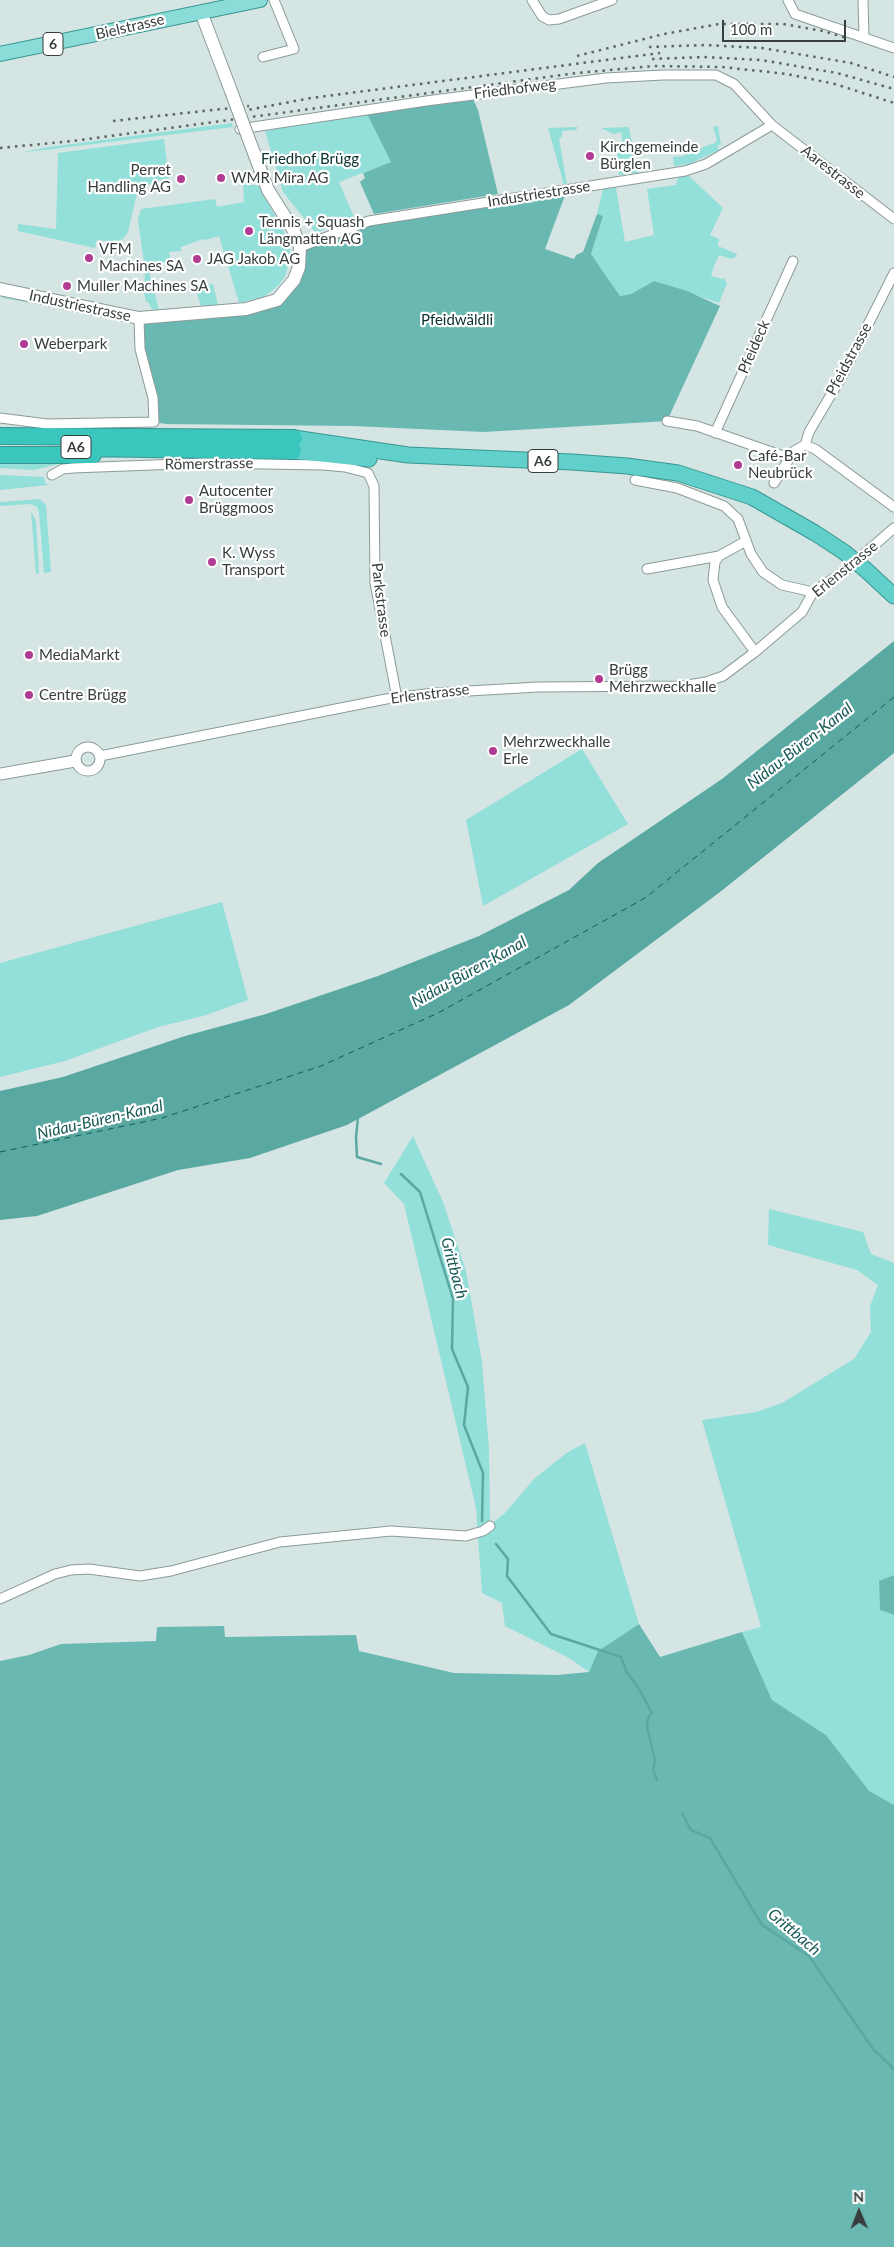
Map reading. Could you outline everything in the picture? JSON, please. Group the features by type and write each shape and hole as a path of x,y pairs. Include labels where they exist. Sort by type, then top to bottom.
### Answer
{"highway":[{"name":"A6","path":"0,436 294,444 408,455 581,463 655,469 678,473 752,496 844,552 894,596"},
{"name":"A6","path":"0,446 151,449 294,444"},
{"path":"0,455 72,456 151,449"}],"main road":[{"name":"Bielstrasse","path":"0,54 201,12 217,4 260,0"},
{"path":"201,12 231,91 244,133 268,190 294,231 300,246"},
{"name":"Industriestrasse","path":"0,290 139,318 246,309 271,303 282,296 294,280 299,267 300,246"}],"street":[{"path":"263,57 294,49 274,0"},
{"path":"532,0 542,16 549,20 612,0"},
{"path":"788,0 795,14 864,36 894,48"},
{"path":"863,0 864,36"},
{"name":"Friedhofweg","path":"244,133 534,87 621,77 680,75 711,75 726,78 742,91 772,125"},
{"name":"Aarestrasse","path":"772,125 894,219"},
{"name":"Industriestrasse","path":"300,246 369,222 685,171 706,164 772,125"},
{"name":"Pfeideck","path":"715,432 793,261"},
{"name":"Pfeidstrasse","path":"805,445 809,432 842,376 894,273"},
{"path":"0,418 47,424 154,422 153,398 140,349 139,318"},
{"path":"666,421 685,423 715,432 789,458"},
{"path":"774,483 797,448 805,445 815,449 894,506"},
{"name":"Römerstrasse","path":"52,475 63,469 73,468 205,463 323,465 345,467 368,473"},
{"name":"Parkstrasse","path":"368,473 374,486 375,583 397,698"},
{"path":"635,480 677,488 724,506 738,519 756,563 773,580 792,588 813,592"},
{"name":"Erlenstrasse","path":"100,756 397,698 474,689 693,685 723,676 755,652 802,612 813,592 846,570 894,528"},
{"path":"647,568 719,556 746,541"},
{"path":"719,556 713,568 713,580 718,595 728,617 755,652"},
{"path":"86,747 96,750 100,756 97,768 90,771 82,770 76,761 79,750 86,747"},
{"path":"0,774 76,761"},
{"path":"0,1599 55,1574 72,1570 90,1569 140,1576 171,1571 280,1542 391,1532 420,1532 451,1536 483,1531"}],"green space":[{"path":"472,97 478,110 498,194 374,214 360,182 365,178 363,173 391,162 366,112"},
{"name":"Friedhof Brügg","path":"366,112 391,162 339,182 354,217 316,233 283,192 265,131"},
{"path":"232,123 233,127 19,153 49,147"},
{"path":"718,126 721,145 718,145 718,149 721,149 689,164 674,166 673,157 684,156 687,152 699,151 703,147 715,143 717,140 713,127"},
{"path":"578,127 576,130 562,131 562,137 559,138 567,185 564,185 548,128"},
{"path":"629,127 637,173 619,175 617,153 624,151 621,132 614,134 601,128"},
{"path":"164,139 169,179 154,181 154,184 146,185 147,191 137,193 128,232 123,239 115,242 97,240 95,248 18,231 18,224 56,229 58,153"},
{"path":"242,170 244,170 251,185 258,185 288,239 291,257 285,276 279,285 264,297 239,303 219,236 206,240 203,239 181,247 181,251 169,252 171,261 148,267 159,310 152,309 148,302 146,302 144,292 145,270 138,220 141,209 215,199 217,207 244,202"},
{"path":"688,175 723,208 710,235 719,239 718,246 737,254 736,257 731,259 719,255 714,266 711,276 724,278 727,283 719,303 654,281 631,294 620,296 591,254 603,216 597,214 603,189 616,188 625,242 654,235 647,189 676,185 678,178"},
{"name":"Pfeidwäldli","path":"567,190 545,249 574,259 576,255 583,252 597,214 603,216 591,254 620,296 631,294 654,281 687,291 720,306 667,421 484,432 353,426 166,424 154,422 140,349 139,318 246,309 288,288 300,247 351,227"},
{"path":"213,284 218,305 201,307 196,289"},
{"path":"2,295 43,304 43,305 2,298"},
{"path":"0,463 59,464 34,470 0,468"},
{"path":"0,475 44,477 45,483 48,485 0,490"},
{"path":"40,499 46,505 51,572 44,573 37,507 30,504 0,506 0,502"},
{"path":"31,511 36,521 39,573 36,574"},
{"path":"582,749 628,824 483,906 466,820"},
{"path":"222,902 248,1000 203,1016 158,1027 65,1061 0,1077 0,963"},
{"path":"413,1136 443,1202 466,1271 482,1362 489,1449 490,1525 505,1513 535,1478 568,1452 585,1443 639,1624 598,1651 589,1672 569,1658 505,1626 502,1603 482,1593 476,1508 404,1204 384,1183"},
{"path":"769,1209 863,1232 871,1254 894,1263 894,1575 879,1581 880,1610 894,1615 894,1805 869,1792 826,1735 772,1700 742,1632 761,1627 702,1420 756,1412 782,1403 854,1359 871,1332 870,1306 878,1285 857,1270 768,1245"},
{"path":"894,1575 894,1615 880,1610 879,1581"},
{"path":"639,1624 660,1657 742,1632 772,1700 826,1735 869,1791 894,1805 894,2247 0,2247 0,1661 29,1655 61,1644 156,1641 157,1627 224,1626 225,1637 356,1635 359,1651 454,1673 557,1675 589,1672 598,1651"}],"water":[{"name":"Nidau-Büren-Kanal","path":"894,641 894,753 720,892 569,1005 347,1125 250,1158 178,1170 37,1216 0,1220 0,1091 63,1077 185,1036 266,1014 378,976 479,936 569,890 598,863 722,779"}],"waterway":[{"path":"358,1117 357,1157 381,1164"},
{"name":"Grittbach","path":"401,1174 420,1192 453,1299 452,1349 468,1387 464,1425 483,1473 482,1521"},
{"name":"Grittbach","path":"496,1544 508,1559 507,1576 551,1634 621,1657 627,1673 638,1687 652,1713 648,1718 647,1727 655,1760 653,1770 657,1780"},
{"name":"Grittbach","path":"682,1813 691,1830 710,1838 762,1925 809,1956 873,2049 894,2069"}],"ferry route":[{"path":"0,1152 162,1118 321,1066 438,1013 645,898 894,697"}],"railway":[{"path":"577,56 664,34 719,24 783,24 823,31 847,38"},
{"path":"649,47 705,45 762,48 851,63 894,77"},
{"path":"242,111 311,98 660,53"},
{"path":"652,59 704,57 761,60 837,73 894,89"},
{"path":"0,148 73,141 577,73 654,66 722,67 787,74 835,84 894,103"},
{"path":"113,121 249,106"}],"place":[{"name":"Kirchgemeinde Bürglen","path":"590,156"},
{"name":"WMR Mira AG","path":"221,178"},
{"name":"Perret Handling AG","path":"181,179"},
{"name":"Tennis + Squash Längmatten AG","path":"249,231"},
{"name":"VFM Machines SA","path":"89,258"},
{"name":"JAG Jakob AG","path":"197,259"},
{"name":"Muller Machines SA","path":"67,286"},
{"name":"Weberpark","path":"24,344"},
{"name":"Café-Bar Neubrück","path":"738,465"},
{"name":"Autocenter Brüggmoos","path":"189,500"},
{"name":"K. Wyss Transport","path":"212,562"},
{"name":"MediaMarkt","path":"29,655"},
{"name":"Brügg Mehrzweckhalle","path":"599,679"},
{"name":"Centre Brügg","path":"29,695"},
{"name":"Mehrzweckhalle Erle","path":"493,751"}]}
